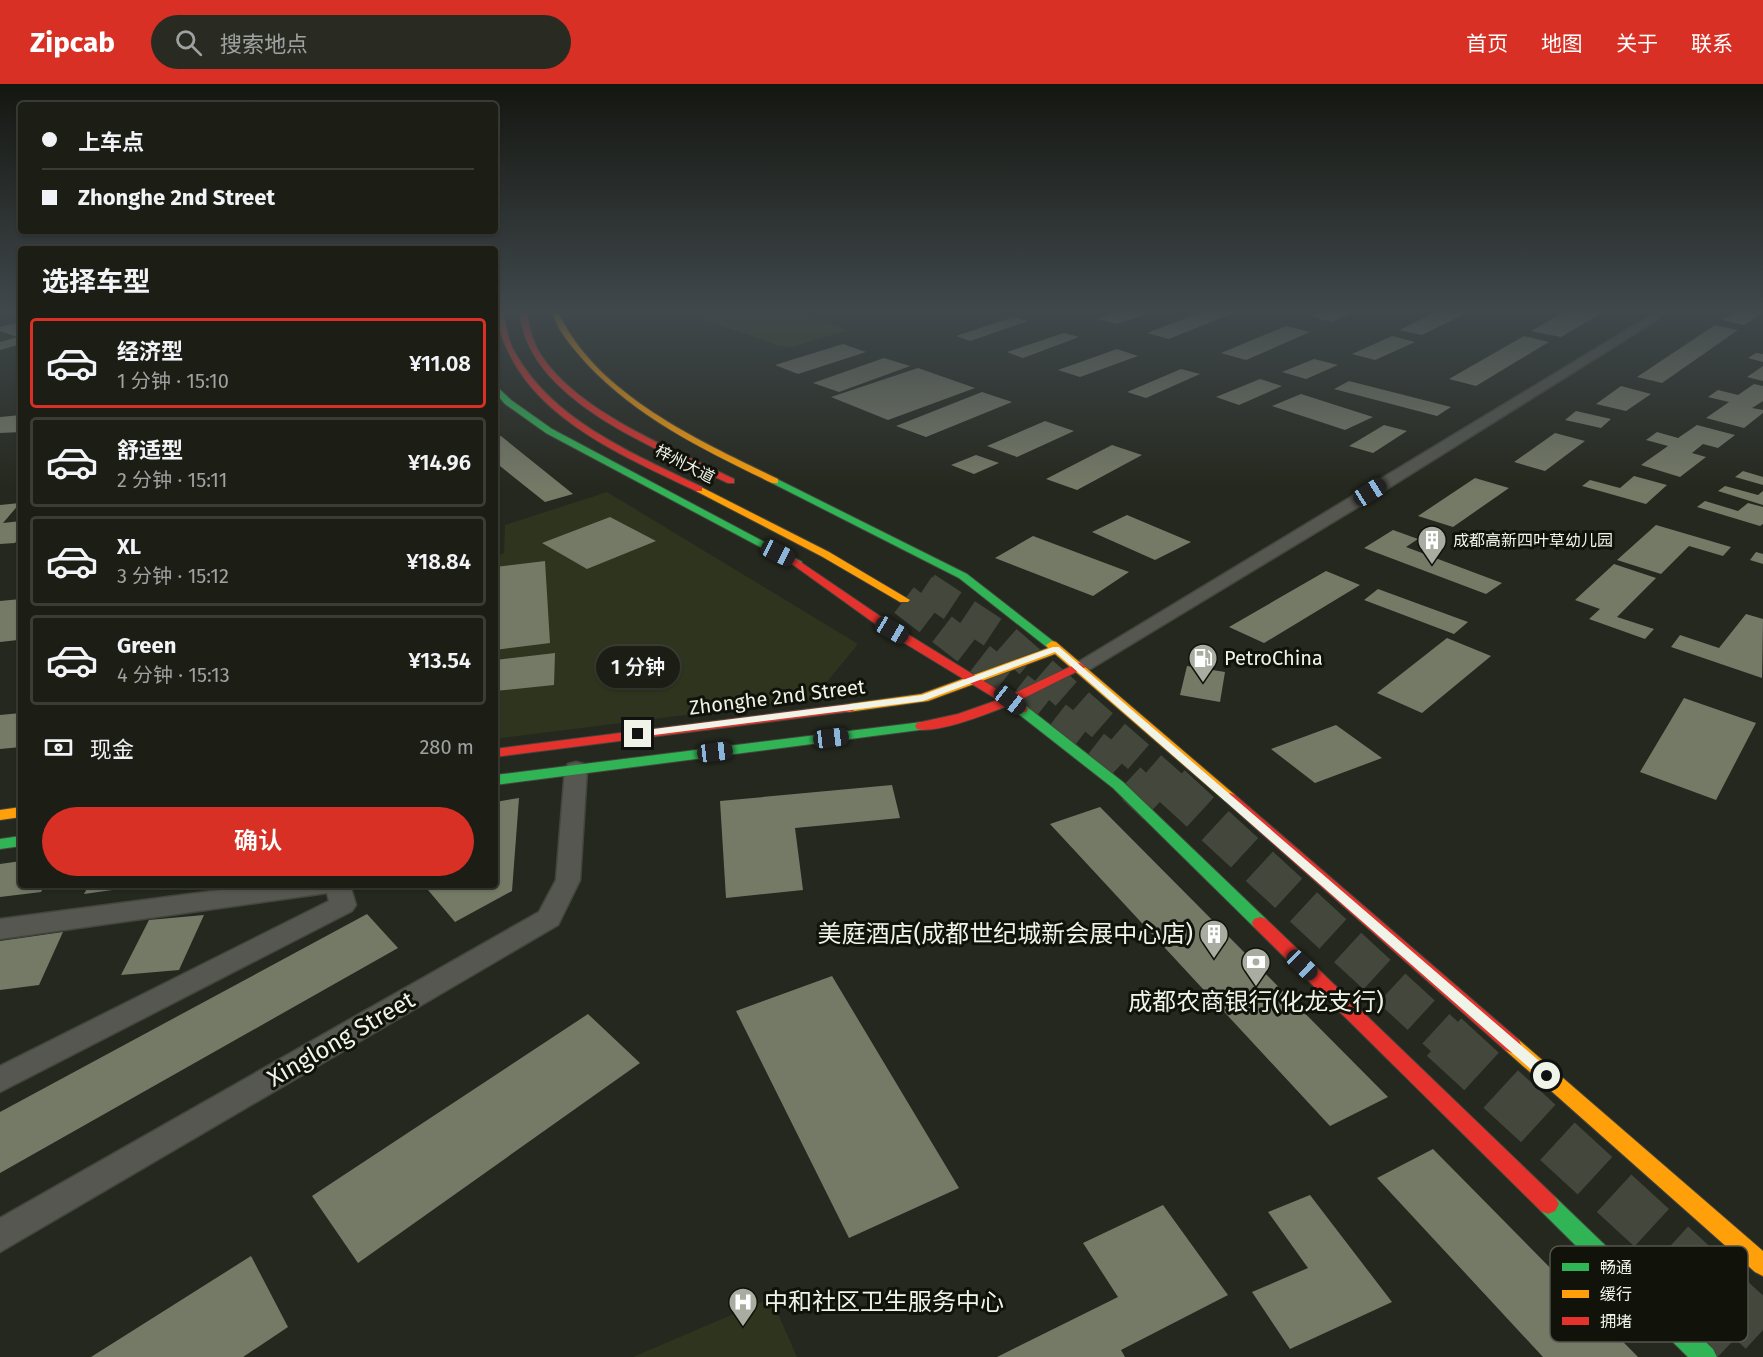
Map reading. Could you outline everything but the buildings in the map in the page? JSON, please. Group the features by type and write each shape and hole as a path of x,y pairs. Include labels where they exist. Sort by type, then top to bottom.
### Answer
{"main road":[{"name":"梓州大道","path":"522,370 539,393 616,447 857,571 904,600"},
{"name":"梓州大道","path":"550,370 560,382 593,407 743,487"},
{"path":"597,370 612,387 663,425 963,576 1080,667 1741,1246"},
{"path":"498,390 508,402 549,431 797,563 892,630 1010,700 1118,785 1591,1246"},
{"name":"Zhonghe 2nd Street","path":"498,753 923,698 1056,648"},
{"path":"498,780 946,723 1010,700 1080,667"},
{"path":"0,815 18,812"},
{"path":"0,844 18,841"},
{"path":"1748,1252 1763,1265"},
{"path":"1690,1342 1705,1357"}],"street":[{"path":"1080,667 1357,501 1569,370"},
{"name":"Xinglong Street","path":"0,1236 549,918 568,880 576,769"},
{"path":"0,929 302,888"},
{"path":"0,1080 343,905 338,888"}],"shaded area":[{"path":"607,492 858,644 813,699 498,739 498,556 504,553 505,525"},
{"name":"中和社区卫生服务中心","path":"771,1298 797,1357 633,1357"}],"tunnel":[{"path":"926,588 1006,641 1173,787"},
{"path":"904,600 1100,751 1138,787"},
{"path":"1136,785 1157,805"},
{"path":"1171,785 1446,1038"},
{"path":"1444,1037 1672,1246"},
{"path":"1748,1316 1763,1330"},
{"path":"1724,1342 1740,1357"}],"traffic: fast":[{"path":"498,390 508,402 549,431 796,562"},
{"path":"775,481 963,576 1052,645"},
{"path":"1021,709 1118,785 1260,923"},
{"path":"498,780 922,726"},
{"path":"0,844 18,841"},
{"path":"1548,1204 1591,1246"},
{"path":"1690,1342 1705,1357"}],"traffic: slow":[{"path":"598,370 630,399 675,430 775,481"},
{"path":"699,489 825,554 904,600"},
{"path":"1052,645 1230,798"},
{"path":"848,708 923,698 1056,649"},
{"path":"0,815 18,812"},
{"path":"1512,1045 1741,1246"},
{"path":"1748,1252 1763,1265"}],"traffic: jam":[{"path":"522,370 546,399 574,422 637,459 699,489"},
{"path":"550,370 578,397 628,430 731,481"},
{"path":"796,562 892,630 1021,709"},
{"path":"922,726 983,711 1080,667"},
{"path":"498,753 848,708"},
{"path":"1230,798 1512,1045"},
{"path":"1260,923 1548,1204"}],"place":[{"name":"成都高新四叶草幼儿园","path":"1432,566"},
{"name":"PetroChina","path":"1203,684"},
{"name":"美庭酒店(成都世纪城新会展中心店)","path":"1214,960"},
{"name":"成都农商银行(化龙支行)","path":"1256,988"},
{"name":"中和社区卫生服务中心","path":"743,1328"}],"route":[{"path":"638,734 923,698 1056,648 1547,1076"}]}
